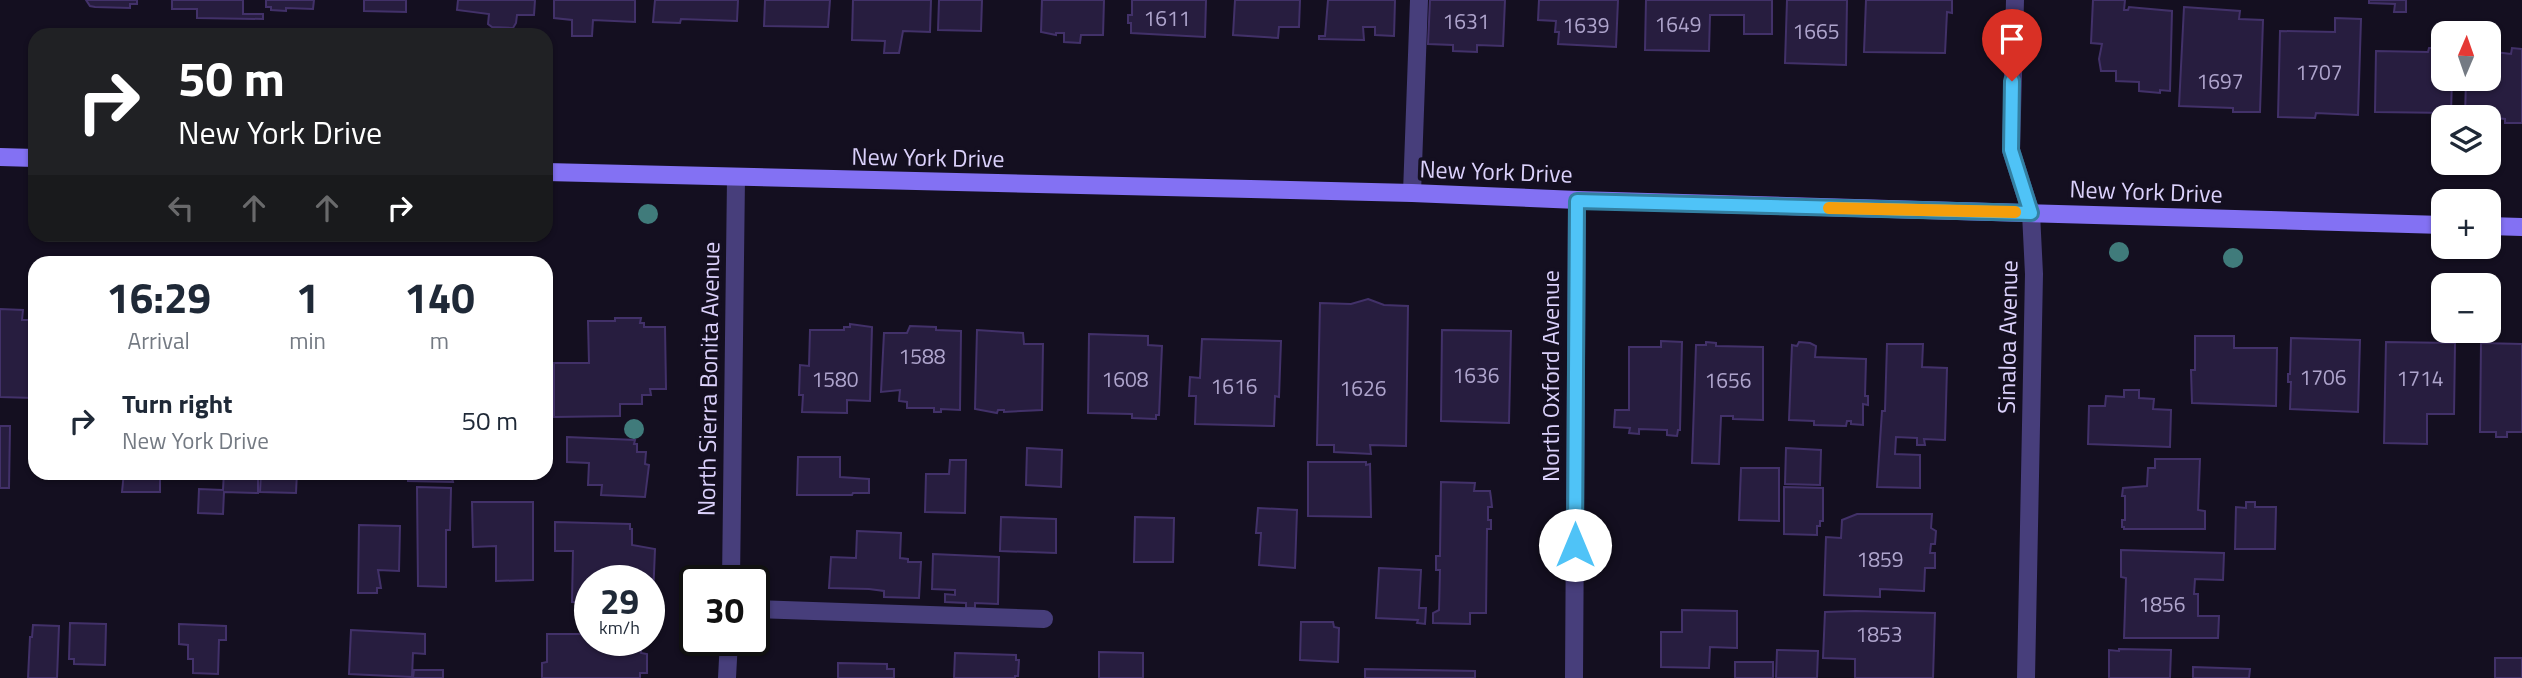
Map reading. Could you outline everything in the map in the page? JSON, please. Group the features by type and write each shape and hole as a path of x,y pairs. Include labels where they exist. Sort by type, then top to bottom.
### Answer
{"street":[{"path":"1412,193 1419,0"},
{"name":"Sinaloa Avenue","path":"2015,0 2011,150 2031,213 2035,274 2026,678"},
{"path":"0,158 28,158"},
{"name":"New York Drive","path":"553,172 1412,193 1577,201 2431,225"},
{"name":"North Sierra Bonita Avenue","path":"731,565 736,178"},
{"name":"North Oxford Avenue","path":"1574,678 1577,201"},
{"path":"2501,226 2522,227"},
{"path":"770,610 1044,619"},
{"path":"727,678 728,656"}],"building":[{"path":"86,0 137,0 137,4 130,4 130,8 95,7 90,6"},
{"path":"172,0 243,0 243,14 263,14 263,19 197,18 197,9 172,9"},
{"path":"266,0 314,0 313,9 286,8 286,11 271,10 271,7 266,7"},
{"path":"364,0 406,0 406,12 364,11"},
{"path":"458,0 535,0 534,15 517,15 513,28 492,27 488,24 489,14 457,10"},
{"path":"554,0 635,0 635,22 593,20 592,36 572,36 572,20 554,18"},
{"path":"655,0 738,0 737,21 681,19 680,23 653,22"},
{"path":"765,0 830,0 828,27 764,26"},
{"path":"853,0 931,0 930,32 903,31 899,53 884,53 885,41 852,40"},
{"path":"939,0 982,0 981,31 938,30"},
{"path":"1042,0 1104,0 1103,35 1081,35 1080,43 1064,42 1064,33 1056,35 1041,32"},
{"path":"1132,0 1206,0 1205,37 1131,33 1128,15 1132,15"},
{"path":"1235,0 1300,0 1299,27 1279,27 1278,38 1233,35"},
{"path":"1328,0 1395,0 1394,36 1375,35 1375,27 1363,27 1364,40 1319,39 1319,36 1325,36"},
{"path":"1430,0 1505,0 1503,46 1477,45 1477,52 1453,51 1453,45 1428,44"},
{"path":"1539,0 1618,0 1616,47 1558,44 1556,21 1538,20"},
{"path":"1646,0 1772,0 1772,34 1744,34 1744,15 1710,15 1709,51 1645,50"},
{"path":"1787,0 1847,0 1846,65 1785,63"},
{"path":"1866,0 1952,0 1952,13 1947,12 1945,53 1864,52"},
{"path":"2093,0 2125,0 2124,10 2129,7 2172,11 2170,91 2139,91 2139,82 2116,81 2116,71 2101,71 2099,59 2102,44 2091,43"},
{"path":"2369,0 2406,0 2406,12 2394,12 2395,4 2369,3"},
{"path":"2184,7 2240,11 2239,19 2263,20 2260,112 2179,106"},
{"path":"2335,18 2361,19 2358,115 2316,113 2315,118 2278,117 2280,31 2335,32"},
{"path":"2431,48 2431,91 2452,91 2451,105 2431,105 2431,113 2375,112 2376,51 2428,52"},
{"path":"2512,48 2522,49 2522,123 2505,123 2505,119 2501,119 2501,105 2465,105 2466,91 2501,91 2501,53 2511,54"},
{"path":"1368,299 1384,305 1408,306 1406,446 1370,445 1371,454 1334,452 1334,445 1317,445 1320,303 1351,304"},
{"path":"0,309 23,310 22,320 28,320 28,398 0,397"},
{"path":"615,318 641,318 640,323 644,323 644,327 665,327 666,389 650,389 651,395 642,395 642,404 620,404 620,416 554,417 554,363 589,363 588,321 615,321"},
{"path":"850,324 872,327 870,401 847,400 847,413 802,412 803,395 799,395 800,365 809,366 810,330 844,330 844,327 850,327"},
{"path":"910,326 961,331 960,410 941,409 941,412 934,412 934,408 907,408 907,402 899,401 900,390 881,392 884,333 907,333"},
{"path":"977,330 1023,333 1024,344 1043,344 1042,410 998,410 997,413 975,409"},
{"path":"1442,330 1511,331 1509,423 1441,421"},
{"path":"1089,334 1148,336 1148,345 1162,346 1159,415 1156,415 1156,419 1132,418 1132,414 1088,413"},
{"path":"2195,336 2234,336 2234,348 2277,348 2276,406 2192,403 2191,370 2195,370"},
{"path":"2291,338 2360,340 2358,412 2290,409 2291,382 2288,382 2288,374"},
{"path":"1202,339 1281,341 1279,397 1275,396 1274,426 1195,424 1196,396 1189,396 1190,377 1200,378"},
{"path":"1661,341 1682,342 1680,430 1677,436 1667,435 1667,430 1639,429 1639,434 1629,433 1630,428 1614,427 1615,410 1629,410 1629,347 1661,347"},
{"path":"1706,342 1716,343 1716,346 1763,347 1763,420 1721,416 1719,464 1692,463 1696,345 1706,345"},
{"path":"1799,342 1816,346 1815,357 1866,359 1865,396 1868,396 1868,405 1863,404 1863,425 1847,421 1846,426 1814,425 1814,421 1789,420 1792,345 1797,346"},
{"path":"2386,342 2455,343 2454,414 2427,414 2427,444 2384,443"},
{"path":"2481,343 2522,344 2522,432 2507,432 2507,437 2496,437 2496,432 2480,432"},
{"path":"1887,344 1923,344 1922,367 1947,368 1945,440 1924,439 1925,445 1917,445 1917,438 1896,437 1895,454 1920,455 1920,488 1877,487 1882,411 1885,411"},
{"path":"2124,390 2139,390 2139,398 2154,399 2153,409 2171,410 2170,447 2088,444 2089,406 2105,406 2106,396 2124,397"},
{"path":"0,426 10,426 9,488 0,488"},
{"path":"567,437 635,440 637,452 646,452 645,464 649,465 645,497 601,495 602,485 588,485 589,463 567,462"},
{"path":"1027,448 1062,450 1061,487 1026,485"},
{"path":"1786,448 1821,450 1820,485 1785,484"},
{"path":"798,457 840,457 840,477 869,479 869,493 797,495"},
{"path":"2155,459 2200,459 2198,510 2205,511 2205,529 2122,527 2122,520 2125,520 2123,488 2147,486 2148,468 2155,468"},
{"path":"950,460 966,460 965,513 925,512 926,474 949,474"},
{"path":"1308,462 1370,464 1371,517 1308,516"},
{"path":"1741,468 1779,468 1779,521 1739,520"},
{"path":"123,480 160,480 160,492 122,492"},
{"path":"224,480 258,480 258,493 224,492 223,514 198,513 199,489 223,490"},
{"path":"261,480 297,480 296,493 260,492"},
{"path":"452,480 453,482 408,481"},
{"path":"1441,482 1475,483 1474,491 1490,491 1492,507 1488,507 1491,529 1487,529 1486,613 1470,613 1470,624 1433,623 1433,613 1439,610 1440,570 1436,570 1436,556 1440,556"},
{"path":"417,487 451,488 450,530 446,530 446,587 418,586"},
{"path":"1784,487 1823,488 1823,521 1817,526 1817,535 1784,534"},
{"path":"472,502 533,502 533,580 496,581 496,546 473,547"},
{"path":"2246,502 2255,502 2255,507 2276,507 2275,549 2235,549 2236,507 2246,508"},
{"path":"1258,508 1297,510 1295,568 1259,565 1261,533 1256,533"},
{"path":"1857,514 1932,514 1931,528 1936,531 1935,544 1931,544 1930,553 1935,553 1935,568 1925,568 1924,591 1880,589 1880,597 1824,595 1826,537 1841,538 1842,520"},
{"path":"1001,517 1056,519 1056,553 1000,551"},
{"path":"1135,517 1174,518 1173,562 1134,562"},
{"path":"555,522 630,524 632,545 655,549 654,565 574,565 572,602 573,551 555,551"},
{"path":"359,525 400,526 399,571 378,570 381,588 377,588 377,593 358,593"},
{"path":"857,531 901,533 900,558 908,559 908,562 921,562 919,598 884,597 884,591 869,589 829,588 831,557 856,558"},
{"path":"2121,550 2224,553 2223,580 2195,579 2194,594 2198,594 2198,616 2219,616 2218,638 2124,638 2126,578 2121,577"},
{"path":"933,554 999,557 998,604 975,603 975,608 966,608 966,603 945,602 945,594 955,595 955,590 932,589"},
{"path":"1379,568 1421,570 1419,608 1426,608 1425,624 1417,623 1418,620 1376,618"},
{"path":"1682,610 1737,611 1737,648 1710,647 1709,668 1661,667 1661,632 1682,632"},
{"path":"1825,612 1935,613 1933,678 1855,678 1855,659 1823,658"},
{"path":"1301,622 1333,622 1334,627 1339,628 1338,662 1300,660"},
{"path":"70,623 106,624 105,665 74,664 74,659 69,659"},
{"path":"179,624 226,626 226,640 219,640 218,674 193,673 193,659 188,659 188,645 179,644"},
{"path":"33,625 59,626 57,678 28,678"},
{"path":"351,630 425,634 425,654 413,653 412,677 349,674"},
{"path":"547,634 574,634 574,656 647,656 647,673 640,673 640,678 542,678 542,663 547,662"},
{"path":"1777,650 1818,651 1817,678 1776,678"},
{"path":"2109,650 2171,650 2170,678 2109,678"},
{"path":"1099,652 1143,653 1143,678 1099,678"},
{"path":"955,653 1016,655 1016,660 1019,660 1018,676 954,678"},
{"path":"2495,658 2522,658 2522,678 2495,678"},
{"path":"1735,662 1773,662 1773,678 1735,678"},
{"path":"838,663 887,664 887,669 894,669 894,678 838,678"},
{"path":"2193,667 2250,669 2249,678 2193,678"},
{"path":"1365,669 1475,671 1475,678 1365,678"},
{"path":"414,670 443,670 443,678 413,678"}],"slow traffic":[{"path":"1829,208 2015,212"}],"route":[{"path":"1575,545 1577,201 2031,213 2011,150 2012,81"}]}
